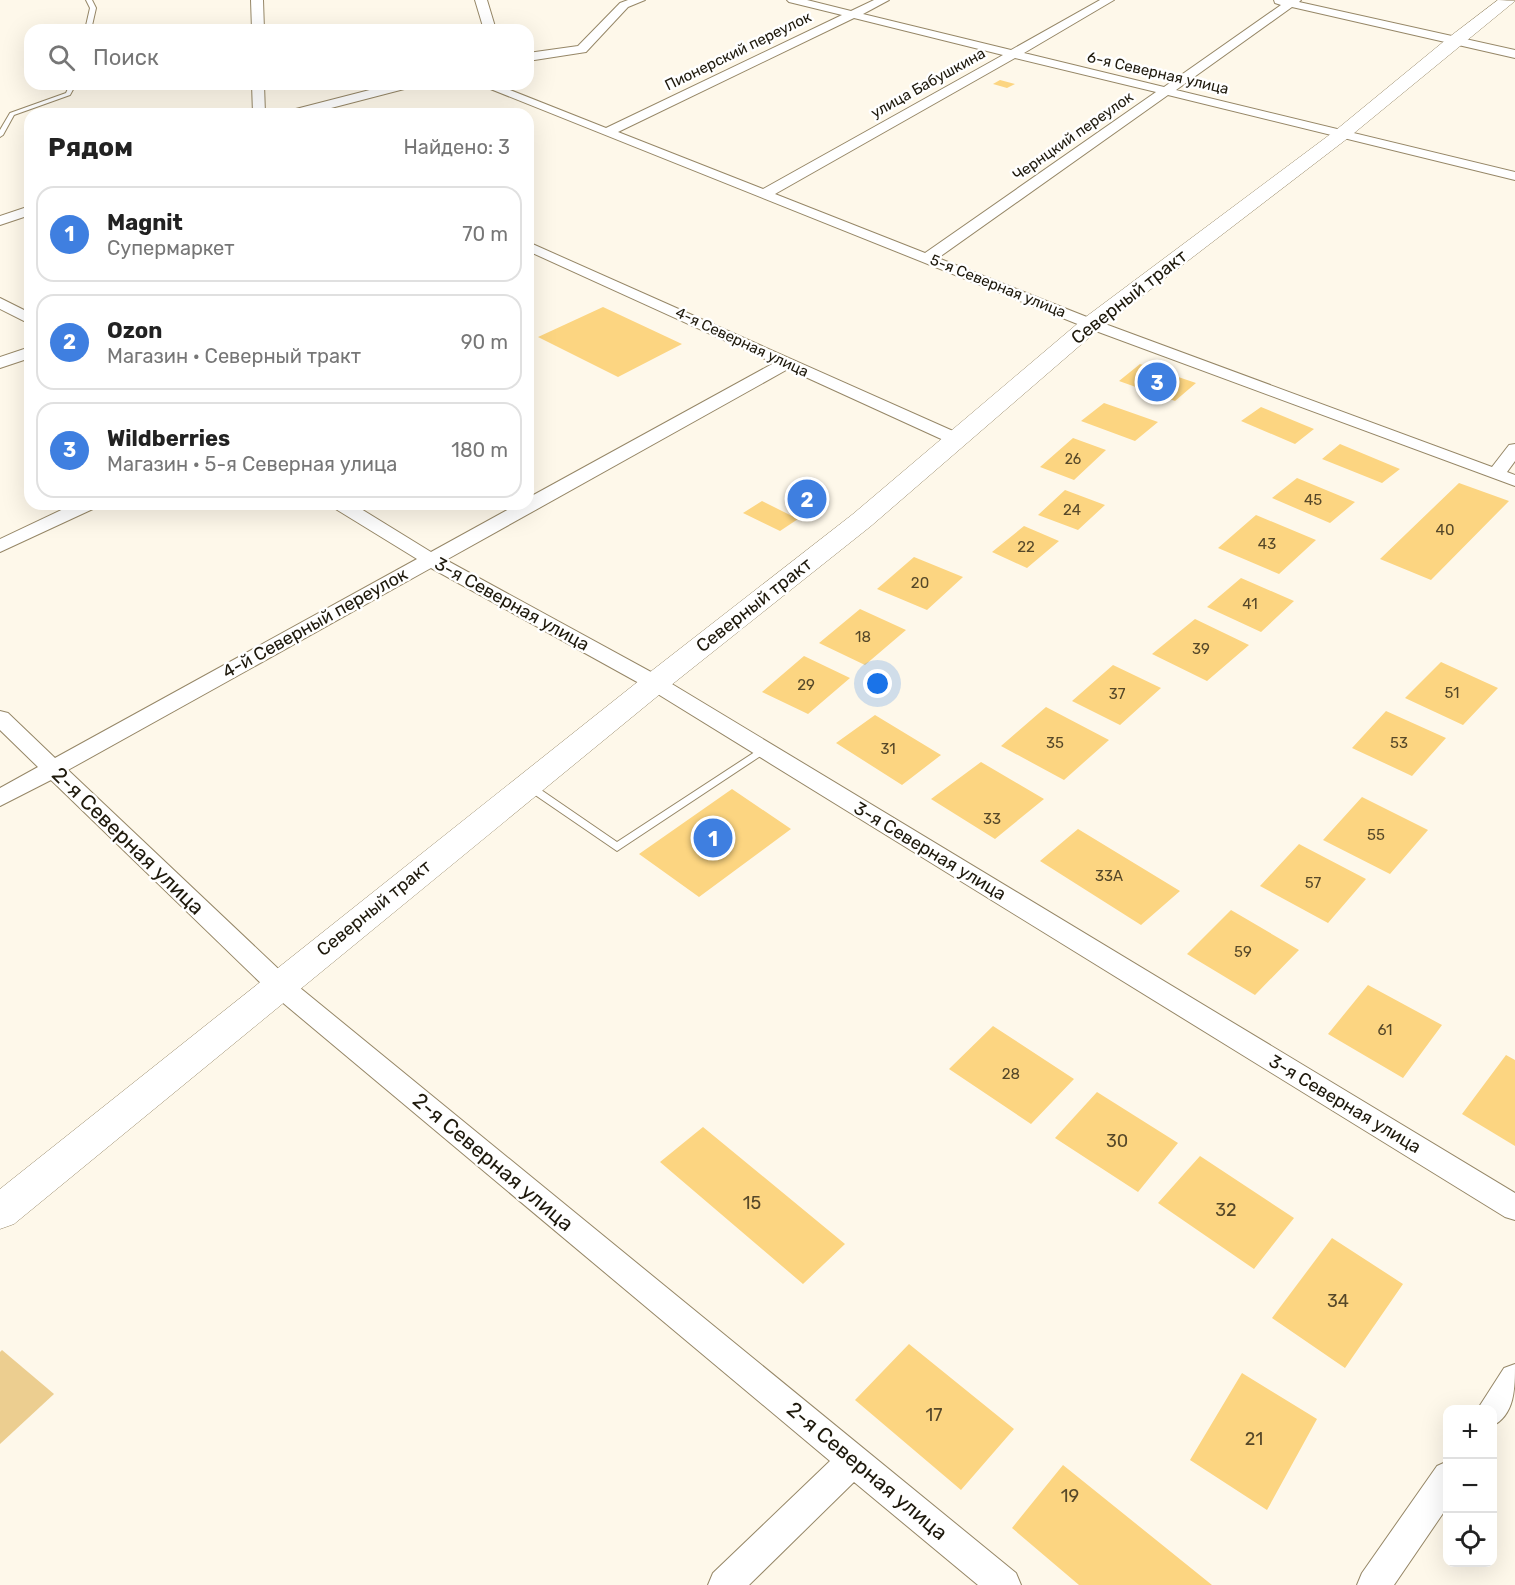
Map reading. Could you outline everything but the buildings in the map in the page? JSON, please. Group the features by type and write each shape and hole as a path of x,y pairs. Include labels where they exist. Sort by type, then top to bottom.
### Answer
{"street":[{"path":"257,0 258,24"},
{"path":"481,0 488,24"},
{"path":"534,56 582,49 624,5 639,0"},
{"name":"6-я Северная улица","path":"793,0 1515,176"},
{"name":"Пионерский переулок","path":"608,132 883,0"},
{"name":"улица Бабушкина","path":"765,194 1108,0"},
{"path":"1275,0 1515,54"},
{"name":"Северный тракт","path":"0,1212 526,786 862,520 1092,324 1342,134 1454,41 1508,0"},
{"name":"Чернцкий переулок","path":"928,258 1292,2"},
{"path":"258,90 259,108"},
{"path":"316,108 385,90"},
{"name":"5-я Северная улица","path":"500,90 1092,324 1515,482"},
{"path":"0,221 24,212"},
{"name":"4-я Северная улица","path":"534,249 956,439"},
{"path":"0,303 24,316"},
{"path":"0,363 24,354"},
{"name":"4-й Северный переулок","path":"534,502 787,363"},
{"path":"1496,474 1515,448"},
{"path":"0,546 76,510"},
{"name":"3-я Северная улица","path":"350,510 430,559 655,683 1515,1208"},
{"name":"4-й Северный переулок","path":"0,798 519,510"},
{"name":"2-я Северная улица","path":"0,718 279,985 1004,1585"},
{"path":"1496,1405 1515,1378"},
{"path":"725,1585 854,1460"},
{"path":"1374,1585 1443,1484"}],"lane":[{"path":"89,0 93,9 89,24"},
{"path":"29,108 68,94 70,90"},
{"path":"0,135 12,114 24,110"},
{"path":"526,786 617,848 764,749"}],"shaded area":[{"path":"2,1350 54,1394 0,1444 0,1352"}],"place":[{"name":"Wildberries","path":"1157,382"},
{"name":"Ozon","path":"807,499"},
{"name":"Magnit","path":"713,838"}]}
